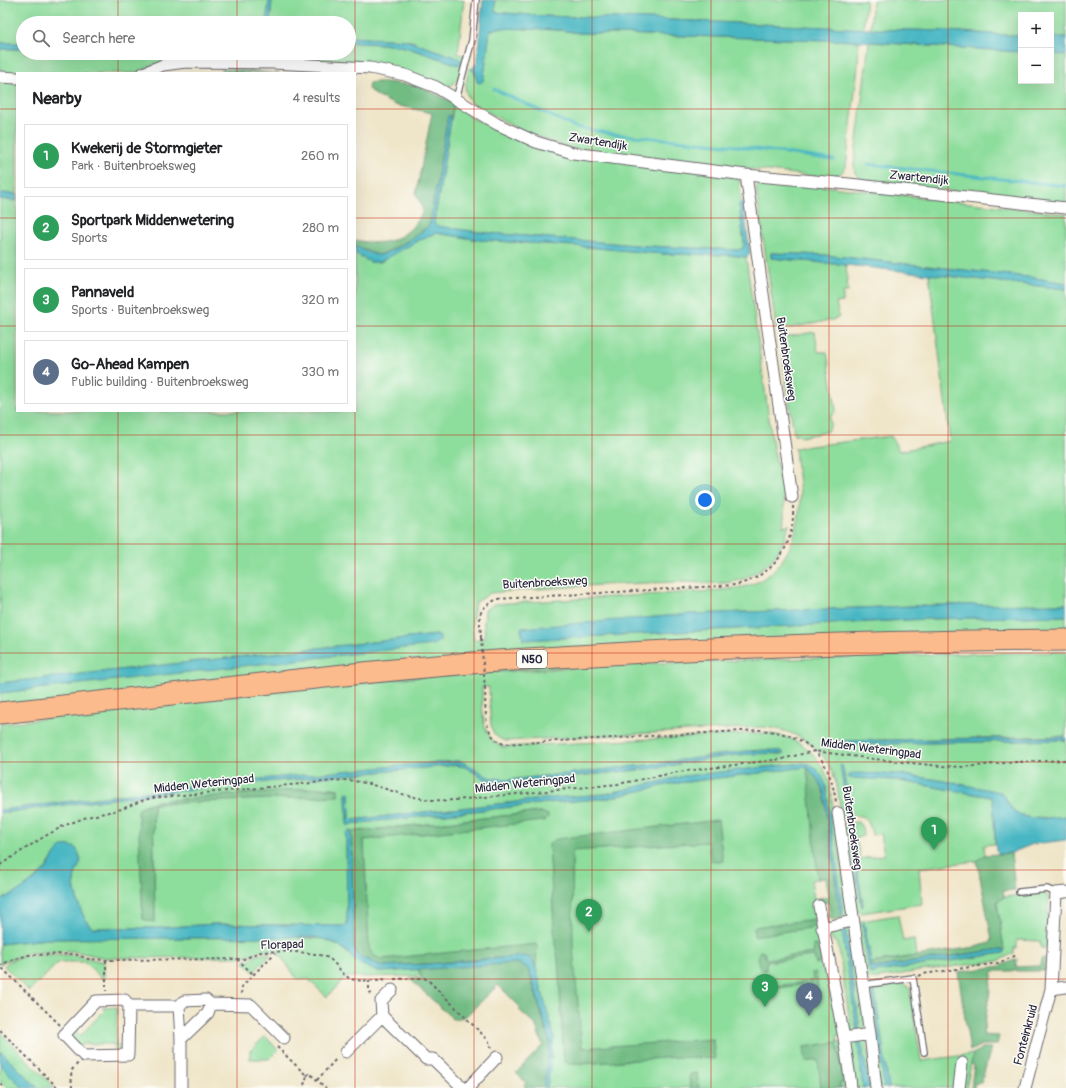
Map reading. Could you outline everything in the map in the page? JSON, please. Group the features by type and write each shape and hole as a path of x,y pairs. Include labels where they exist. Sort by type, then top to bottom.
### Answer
{"highway":[{"name":"N50","path":"0,713 349,674 495,661 642,652 809,645 997,640 1066,640"},
{"name":"N50","path":"0,720 333,683 496,668 651,658 803,652 996,647 1066,647"}],"street":[{"name":"Zwartendijk","path":"146,72 163,65 186,62 273,63 370,68 405,75 436,87 497,124 536,142 573,153 746,175 849,184 1066,208"},
{"path":"0,77 16,78"},
{"name":"Buitenbroeksweg","path":"746,175 792,497"},
{"name":"Buitenbroeksweg","path":"838,814 852,921 870,1034 876,1088"},
{"name":"Fonteinkruid","path":"1025,1088 1051,989 1061,892"},
{"path":"818,906 844,1038 851,1088"},
{"path":"822,928 852,921"},
{"path":"1051,989 1066,987"},
{"path":"392,990 381,1001 382,1016 426,1059 433,1058 463,1088"},
{"path":"125,1000 129,1006 128,1055 84,1056 64,1035 96,1001 106,1001 125,1000"},
{"path":"129,1006 179,1006 184,1001 206,1000 211,1004 251,1005 284,1038"},
{"path":"181,1039 208,1013 211,1004"},
{"path":"179,1006 181,1039 180,1088"},
{"path":"346,1052 382,1016"},
{"path":"844,1038 870,1034"},
{"path":"468,1088 497,1057"},
{"path":"959,1088 962,1063"}],"lane":[{"path":"456,100 472,40 476,0"},
{"name":"Fonteinkruid","path":"1019,892 1047,889 1061,892"},
{"path":"862,985 912,978 924,1052"}],"path":[{"name":"Buitenbroeksweg","path":"792,497 793,526 788,543 772,566 748,582 736,585 497,598 484,606 481,612 481,638 489,730 495,740 504,744 760,730 781,732 805,742 820,757 829,773 833,785 838,814"},
{"name":"Midden Weteringpad","path":"0,865 63,826 87,817 122,809 151,798 340,780 358,781 424,799 455,800 618,784 678,772 767,762 814,751 940,766 965,767 1016,762 1066,760"},
{"name":"Florapad","path":"0,966 4,963 28,955 76,954 88,959 106,960 244,959 260,952 307,952 318,954 327,957 334,962 344,974 351,979 369,980 424,978 428,980 489,1041 489,1046 499,1056 497,1057"},
{"path":"238,1005 242,986 275,952"},
{"path":"912,978 923,974 998,963 1017,955"},
{"path":"238,959 253,974"},
{"path":"106,960 106,1001"},
{"path":"0,966 67,1032"},
{"path":"369,980 369,991 381,1001"},
{"path":"0,1030 58,1088"},
{"path":"284,1038 276,1046 307,1076"},
{"path":"317,1080 338,1058 346,1052"},
{"path":"72,1088 71,1071 84,1056"},
{"path":"307,1076 309,1073 326,1088"},
{"path":"304,1085 307,1076"},
{"path":"0,1084 4,1088"}],"green space":[{"path":"0,0 269,0 267,16 16,16 16,43 0,43"},
{"path":"272,0 464,0 458,54 466,55 460,75 454,83 444,88 403,71 155,65 138,72 16,72 0,74 0,49 16,49 16,60 356,60 356,43 405,47 459,65 415,42 406,40 356,37 356,16 271,16"},
{"path":"495,0 866,0 863,29 650,19 542,16 494,12"},
{"path":"873,0 1066,0 1066,37 1054,37 1054,12 1018,12 1018,36 947,31 870,29"},
{"path":"497,28 560,30 579,33 859,41 858,66 846,167 838,175 833,176 821,177 803,175 568,148 520,130 470,102 465,89 469,68 475,73 484,76 490,30"},
{"path":"869,42 1018,52 1018,84 1054,84 1054,54 1066,55 1066,204 868,181 862,179 855,173 854,165"},
{"path":"222,69 266,72 222,72"},
{"path":"0,82 16,83 16,194 0,193"},
{"path":"385,82 419,86 454,103 451,118 450,115 448,116 430,224 406,242 390,251 378,255 356,246 356,240 366,242 386,242 395,239 410,229 423,211 416,194 432,113 395,105 377,96 368,89 369,83"},
{"path":"454,103 472,118 508,135 543,148 725,174 740,181 741,202 739,204 744,243 743,248 739,250 647,246 478,232 437,226 434,223"},
{"path":"770,180 1066,214 1066,283 1029,277 825,255 771,253 771,258 846,265 848,292 843,292 843,302 836,303 839,317 832,320 779,330 776,327 756,189 760,182"},
{"path":"0,199 16,201 16,412 356,412 356,254 370,262 380,262 417,241 436,233 480,240 575,246 663,254 728,255 746,257 773,447 784,493 783,527 789,525 783,543 775,556 770,562 756,572 747,577 730,582 675,582 559,587 490,593 475,603 472,622 474,640 485,638 485,610 494,604 713,591 748,586 765,577 775,569 784,558 795,534 800,508 800,494 795,448 891,436 899,451 950,441 929,274 1066,289 1066,604 940,605 692,614 521,629 523,640 926,619 1066,616 1066,634 941,639 0,707 0,693 130,678 436,635 0,683"},
{"path":"815,332 818,352 827,352 836,410 830,418 831,425 826,432 801,437 798,434 794,434 780,338"},
{"path":"1066,652 1066,736 838,741 838,745 1066,740 1066,816 1030,818 1022,816 1015,812 1005,796 939,780 897,774 850,774 851,778 894,780 993,798 995,844 984,845 985,855 977,861 919,868 922,904 862,913 854,909 842,826 848,823 858,822 862,827 863,836 856,838 860,859 884,855 881,834 872,835 866,819 863,817 843,817 841,815 838,790 827,762 819,752 799,737 775,729 761,727 506,741 499,738 493,732 490,717 489,687 482,687 483,713 486,730 496,743 504,747 760,733 783,736 803,745 818,760 829,781 849,917 842,918 843,913 826,786 804,763 684,776 606,794 553,798 351,820 349,793 346,793 347,824 350,824 609,798 670,784 807,767 823,876 818,877 818,879 811,880 814,899 820,898 821,903 814,904 815,919 840,1035 837,1035 838,1042 841,1042 847,1088 546,1088 552,1041 529,960 376,962 360,942 358,835 541,812 349,831 346,833 347,924 344,926 215,924 155,928 93,928 89,925 83,914 74,886 74,878 81,860 76,848 53,857 44,871 37,877 19,891 0,900 0,813 209,787 456,765 465,767 487,780 508,783 647,769 748,754 782,754 782,751 746,751 647,765 508,780 488,777 467,764 456,761 209,784 0,810 0,724 237,695 433,676 634,664 947,654","holes":["316,788 338,789 338,795 153,804 155,921 138,810 144,805 158,801","851,826 863,906 854,863"]},
{"path":"807,767 819,781 824,793 840,913 842,914 842,918 832,920 830,918 828,902 821,903 820,898 829,896 826,878 818,879"},
{"path":"316,788 338,789 338,796 153,804 155,922 143,919 138,810 144,805 158,801"},
{"path":"541,812 548,815 544,821 364,840 369,947 375,956 381,959 537,944 536,968 533,961 495,958 428,964 382,966 359,956 356,953 354,948 351,832"},
{"path":"718,820 723,861 711,861 708,842 572,851 573,948 582,1048 713,1039 715,1059 677,1057 582,1064 569,1064 564,1061 549,845 554,840 559,839"},
{"path":"1011,853 1015,890 1003,891 1004,897 997,902 1004,950 1001,949 873,968 871,963 975,947 990,943 992,940 977,861 985,855"},
{"path":"1044,892 1049,898 1046,948 1041,948 1040,941 1017,940 1017,948 1014,948 1014,953 998,961 919,971 874,979 870,979 865,975 858,924 861,921 898,915 903,941 914,939 916,956 871,963 864,922 862,924 870,974 1003,953 1004,950 997,902 1004,897"},
{"path":"815,919 816,927 754,936 754,927"},
{"path":"850,928 866,1033 852,1035 838,944 831,939 830,934 833,929","holes":["843,929 846,931 859,1023 859,1030 857,1031 842,931"]},
{"path":"289,937 324,939 340,946 354,960 373,970 382,972 418,969 421,976 346,977 327,997 308,979 298,980 277,951 261,951 244,957 106,958 72,951 28,953 0,964 0,944 47,939"},
{"path":"813,945 820,948 821,960 819,963 816,964 814,956 766,962 766,970 762,970 759,964 758,958 760,951 764,952 766,959 814,953"},
{"path":"269,953 270,956 254,972 243,962 258,955"},
{"path":"75,955 104,962 104,981 85,962 59,962 29,991 4,966 18,958 27,956"},
{"path":"1045,958 1045,971 993,971 983,1035 999,1036 997,1045 981,1045 970,1051 958,972 1000,966 1017,959 1016,967 1040,966 1041,959"},
{"path":"511,963 521,964 528,969 550,1043 544,1088 526,1088 524,1086 526,1083 516,1073 543,1045 535,1024 519,1010 521,1008 498,985 465,1017 453,1019 410,979 422,979 418,969"},
{"path":"812,973 816,973 818,987 812,987 808,981 813,981"},
{"path":"805,982 810,988 802,989 802,985 762,990 762,988"},
{"path":"902,983 910,990 921,1061 973,1054 966,1088 889,1088 874,992 872,993 884,1080 884,1088 879,1088 868,992"},
{"path":"117,1007 116,1046 125,1046 124,1050 114,1052 114,1044 83,1044 81,1047 72,1038 71,1033 74,1030 80,1036 105,1010 102,1008"},
{"path":"0,1032 55,1088 38,1088 0,1051"},
{"path":"265,1036 278,1050 269,1059 250,1059 250,1051"},
{"path":"866,1037 873,1088 869,1088 861,1043 858,1043 863,1088 855,1088 849,1039"},
{"path":"837,1042 844,1083 840,1083 840,1088 821,1088 818,1060 806,1062 804,1047"},
{"path":"982,1048 991,1048 981,1083 975,1083 974,1088 971,1088 974,1065 971,1064 973,1054"},
{"path":"0,1065 23,1088 6,1088 0,1082"},
{"path":"697,1073 699,1088 690,1088 689,1077 691,1074"}],"water":[{"path":"269,0 272,0 271,16 267,16"},
{"path":"483,0 495,0 495,12 542,16 947,31 1018,36 1018,52 859,41 579,33 560,30 497,28 490,31 484,76 483,81 480,83 477,82 475,73 472,69 477,62"},
{"path":"356,37 406,40 458,58 461,62 459,65 405,47 356,42"},
{"path":"1054,37 1066,37 1066,55 1054,54"},
{"path":"0,43 16,43 16,49 0,49"},
{"path":"450,115 451,118 434,223 437,226 478,232 647,246 739,250 743,248 744,243 739,204 741,202 743,203 750,254 747,257 743,257 728,255 663,254 575,246 480,240 436,233 417,241 380,262 370,262 356,254 356,246 373,254 384,254 406,242 430,224 448,116"},
{"path":"0,193 16,194 16,201 0,199"},
{"path":"771,253 825,255 1029,277 1066,283 1066,289 771,258"},
{"path":"1066,604 1066,616 926,619 523,640 521,628 692,614 940,605"},
{"path":"436,635 440,636 440,641 432,645 0,693 0,683"},
{"path":"1066,737 1066,740 838,745 837,742 838,741"},
{"path":"746,751 782,751 784,753 748,754 647,769 508,783 487,780 465,767 456,765 209,787 0,813 0,810 209,784 406,765 459,761 467,764 488,777 508,780 647,765"},
{"path":"804,763 812,766 818,771 826,786 842,914 840,913 824,793 819,781 807,767 670,784 609,798 351,824 348,826 347,824 347,792 349,793 350,818 352,820 553,798 606,794 684,776"},
{"path":"841,764 843,767 850,812 848,814 840,765"},
{"path":"851,773 897,774 939,780 1001,792 1011,808 1023,816 1030,818 1044,818 1066,816 1066,840 1033,844 1011,853 999,854 996,851 993,799 991,797 894,780 849,778 848,776"},
{"path":"850,826 863,906 862,907 854,863"},
{"path":"349,831 351,832 354,948 356,953 359,956 382,966 428,964 525,956 531,958 536,968 554,1037 547,1088 544,1088 544,1083 550,1043 531,975 523,965 518,963 382,972 371,969 353,959 342,947 337,944 313,937 47,939 0,944 0,900 18,891 40,875 54,855 63,847 67,846 76,848 79,854 80,865 74,880 75,892 82,913 89,925 93,928 155,928 215,924 344,926 347,924 346,833"},
{"path":"864,922 872,967 874,968 1001,949 1004,950 1004,953 870,974 862,924"},
{"path":"843,929 846,931 859,1023 859,1030 857,1031 842,931"},
{"path":"873,991 875,992 889,1088 884,1088 872,993"},
{"path":"860,1042 869,1088 863,1088 858,1043"},
{"path":"0,1051 38,1088 23,1088 0,1065"}],"waterway":[{"path":"494,89 575,127 613,134 728,145 834,160"},
{"path":"868,164 1066,186"}],"place":[{"name":"Kwekerij de Stormgieter","path":"934,850"},
{"name":"Sportpark Middenwetering","path":"589,932"},
{"name":"Pannaveld","path":"765,1007"},
{"name":"Go-Ahead Kampen","path":"809,1016"}]}
